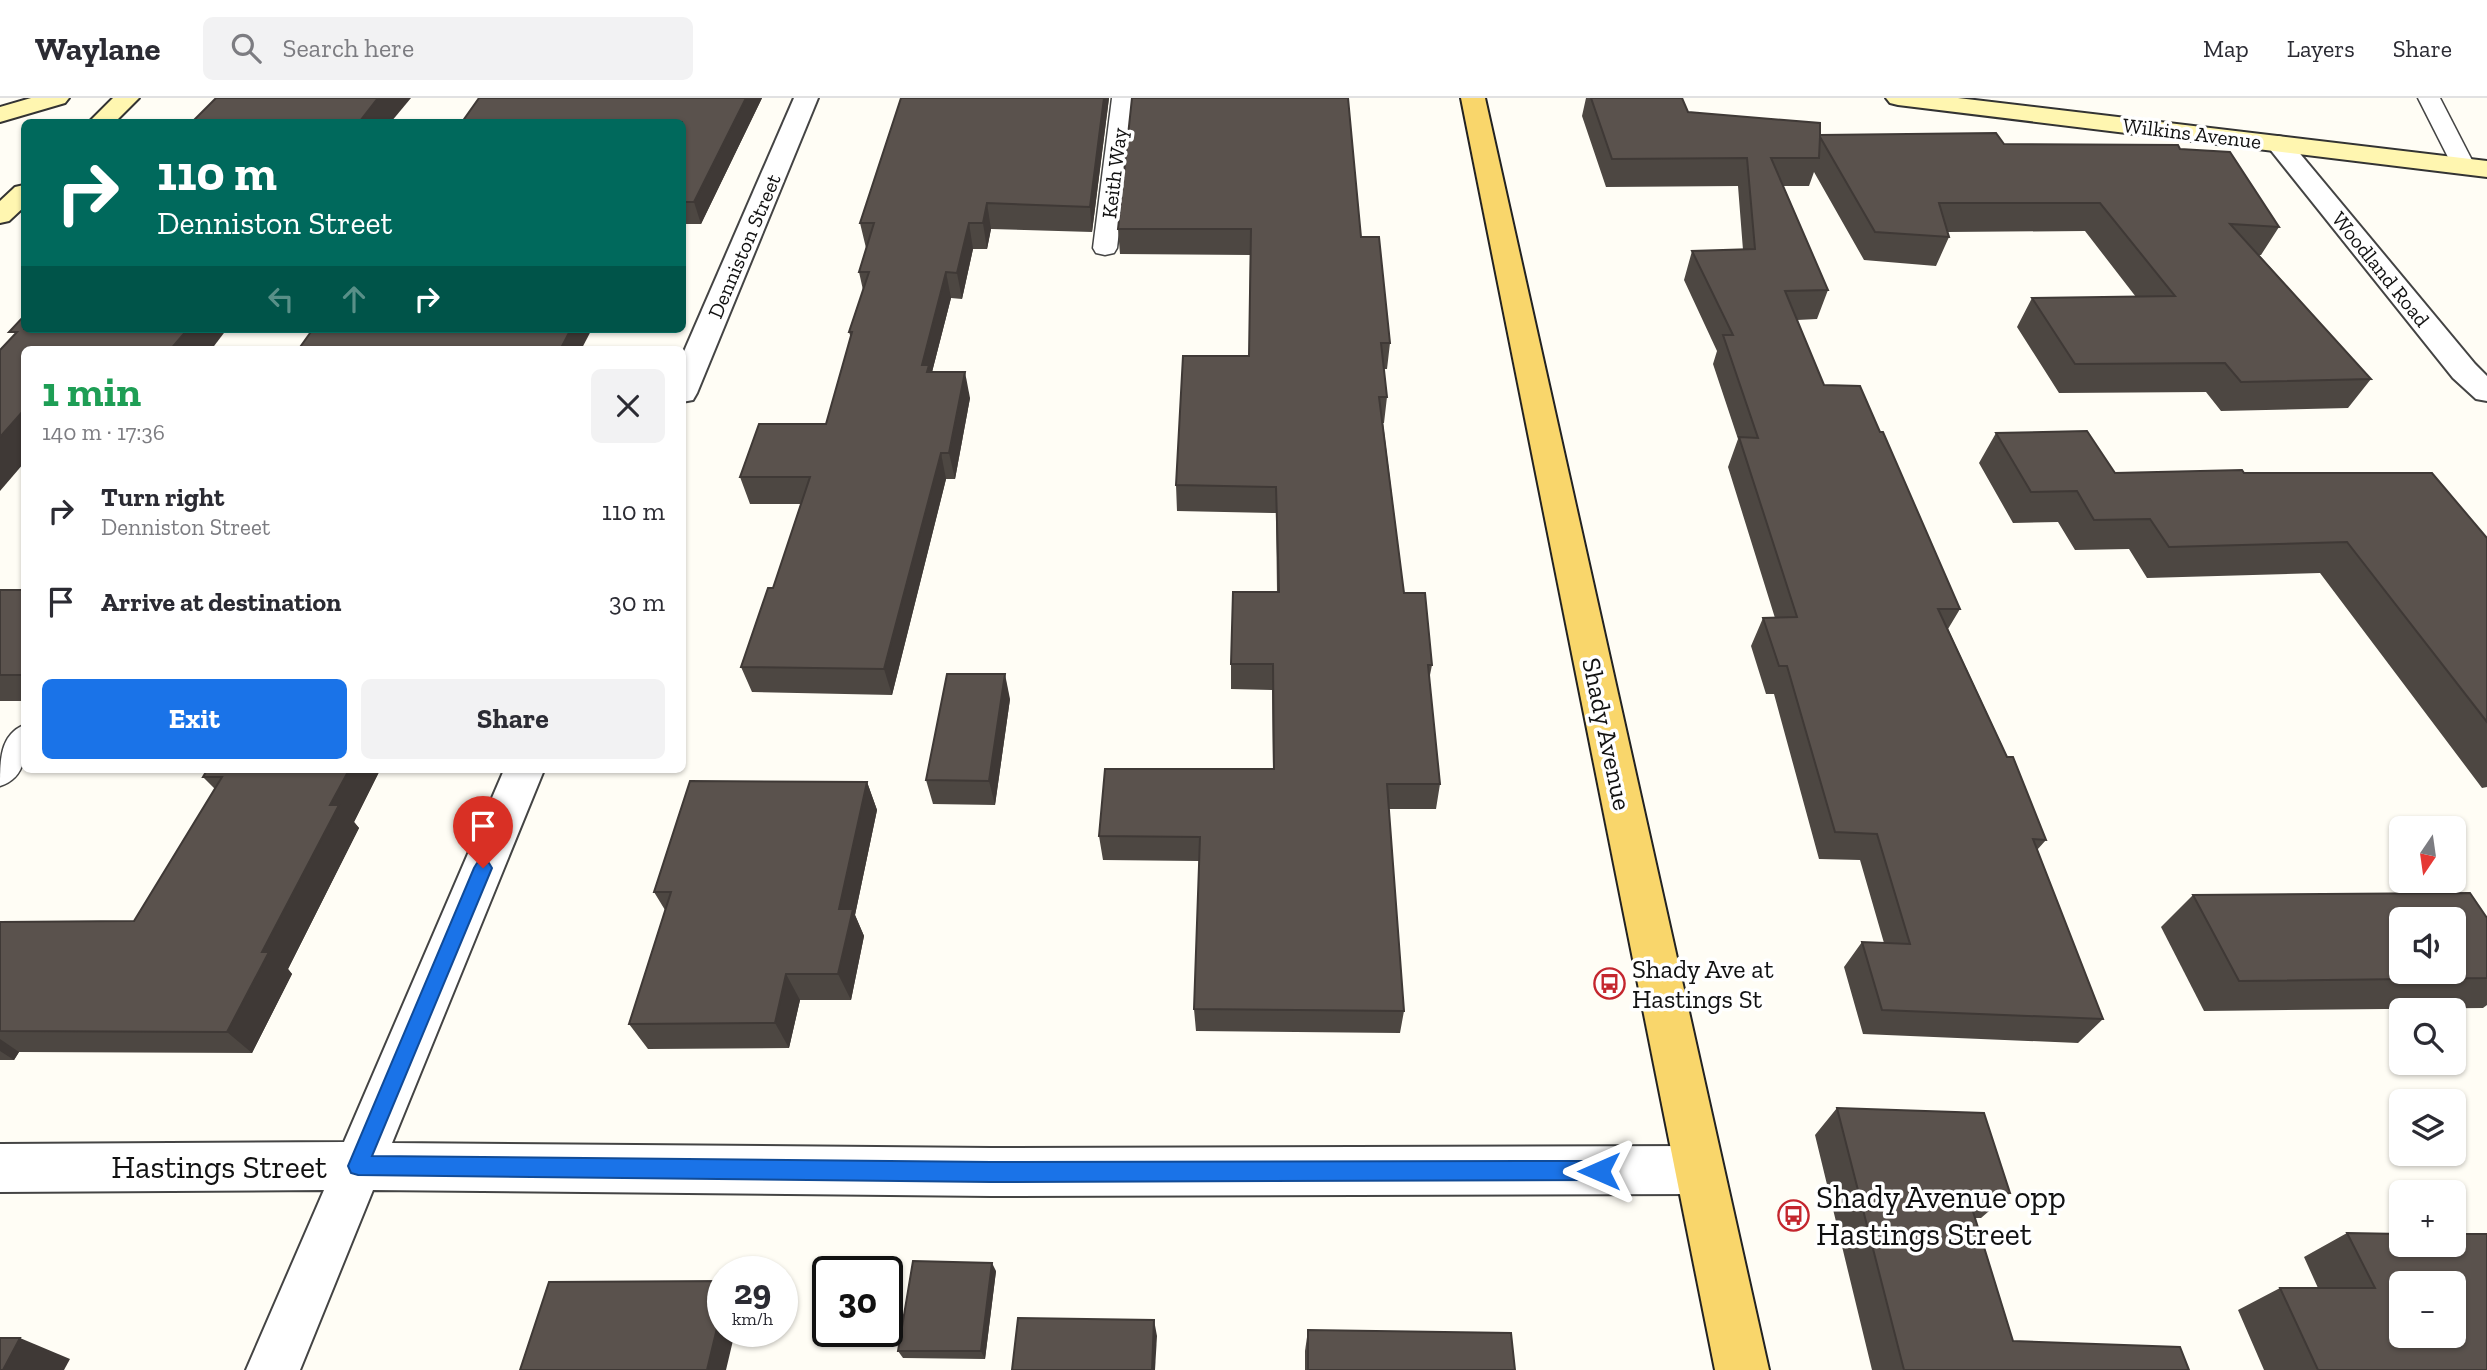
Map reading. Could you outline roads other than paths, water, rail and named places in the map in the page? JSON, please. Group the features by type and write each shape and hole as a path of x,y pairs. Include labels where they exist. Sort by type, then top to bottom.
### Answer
{"main road":[{"path":"0,115 57,98"},
{"path":"103,119 127,98"},
{"name":"Shady Avenue","path":"1473,98 1742,1370"},
{"name":"Wilkins Avenue","path":"1898,98 2475,167"},
{"path":"0,215 21,196"}],"street":[{"name":"Denniston Street","path":"686,383 806,98"},
{"name":"Woodland Road","path":"2278,143 2464,371 2487,392"},
{"path":"273,1370 523,773"},
{"name":"Hastings Street","path":"0,1168 358,1166 991,1172 1699,1170"}],"lane":[{"name":"Keith Way","path":"1105,248 1123,98"},
{"path":"2429,98 2475,167"},
{"path":"0,772 21,743"}],"place":[{"name":"Shady Ave at Hastings St","path":"1609,984"},
{"name":"Shady Avenue opp Hastings Street","path":"1793,1215"}]}
